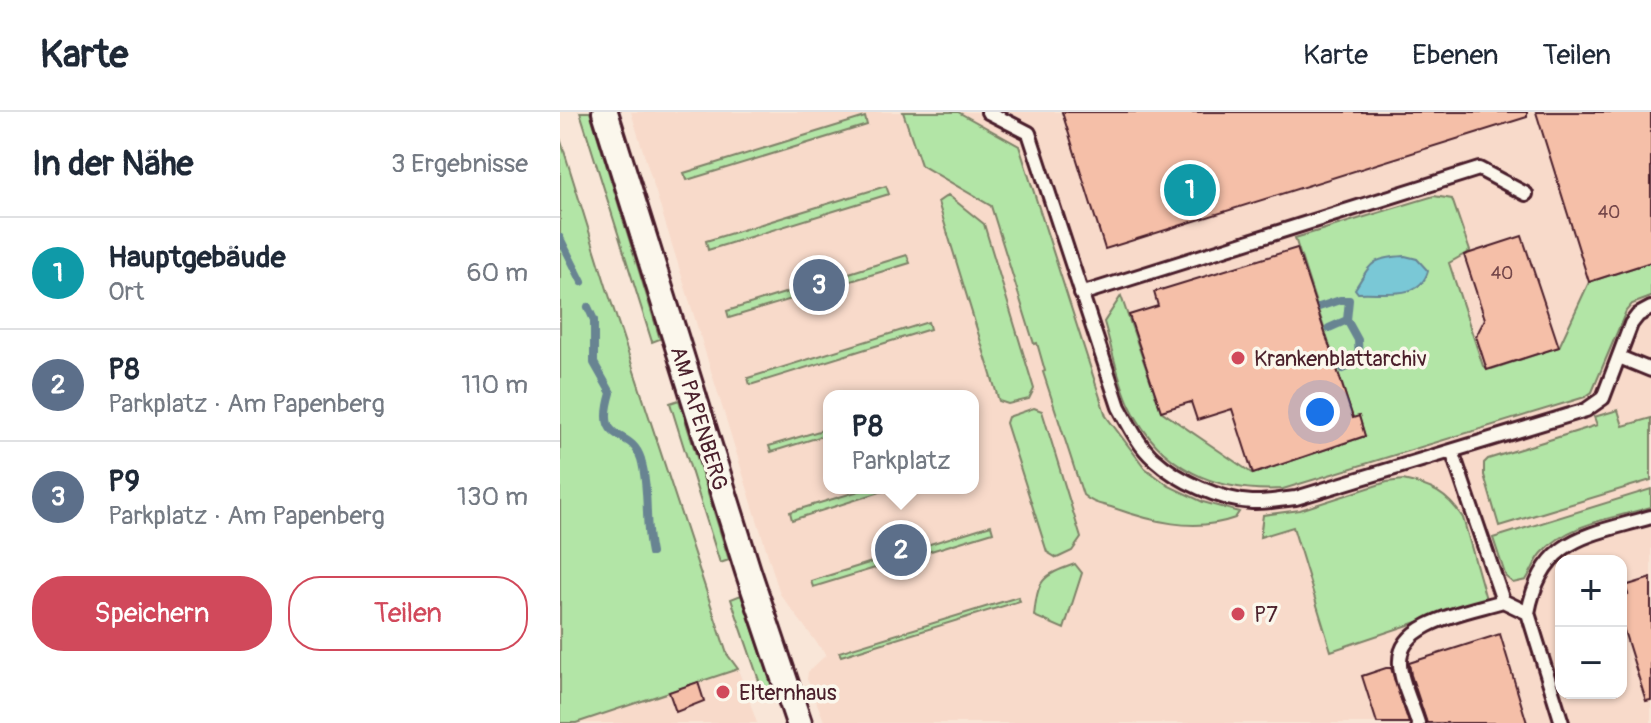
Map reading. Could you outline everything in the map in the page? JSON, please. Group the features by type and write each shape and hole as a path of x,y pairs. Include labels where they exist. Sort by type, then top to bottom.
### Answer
{"street":[{"name":"AM PAPENBERG","path":"605,112 743,556 799,723"}],"lane":[{"path":"988,112 1029,133 1119,407 1134,433 1154,459 1212,492 1251,502 1296,498 1586,410 1603,398 1631,324 1638,315 1651,308"},
{"path":"1081,294 1479,169 1526,194"},
{"path":"1619,357 1651,370"},
{"path":"1452,451 1503,601"},
{"path":"1562,723 1528,613 1533,588 1544,567 1559,549 1575,540 1651,517"},
{"path":"1418,723 1400,664 1403,648 1410,636 1422,626 1503,601 1528,613"}],"shaded area":[{"path":"631,112 1651,112 1651,723 825,723 807,679 808,672 826,655 780,594"},
{"path":"738,669 757,723 576,723"}],"green space":[{"path":"580,112 590,112 660,339 652,342"},
{"path":"903,112 958,112 1019,146 1106,416 1145,468 1169,486 1203,502 1239,512 1235,518 1204,525 1172,523 1141,517 1083,495 991,206 921,165"},
{"path":"865,117 867,125 687,180 684,173"},
{"path":"560,138 727,654 738,669 576,723 560,723"},
{"path":"886,186 889,194 708,250 706,241"},
{"path":"948,195 984,224 1034,389 1029,399 1008,404 999,401 938,202"},
{"path":"1434,196 1452,199 1470,251 1449,263 1483,366 1492,369 1559,347 1589,282 1651,262 1651,297 1632,304 1626,311 1592,392 1585,397 1283,489 1235,487 1213,481 1193,473 1157,446 1130,406 1104,322 1121,296 1161,411 1253,474 1365,436 1359,417 1353,418 1295,238"},
{"path":"907,255 910,263 729,318 727,311"},
{"path":"928,322 930,329 750,385 748,378"},
{"path":"679,400 729,560 720,563 670,403"},
{"path":"1034,408 1042,411 1081,538 1072,551 1057,558 1047,552 1006,423 1008,417"},
{"path":"1618,410 1623,426 1651,418 1651,480 1499,526 1484,475 1484,463 1488,459 1597,425 1594,417"},
{"path":"823,430 823,436 771,452 769,446"},
{"path":"1403,480 1438,492 1451,502 1463,518 1486,599 1331,651 1293,527 1260,537 1263,515 1300,510 1387,482"},
{"path":"1651,489 1651,507 1578,528 1542,553 1526,580 1513,583 1506,577 1493,538"},
{"path":"849,494 874,494 792,520 790,512"},
{"path":"991,525 993,532 813,587 811,581"},
{"path":"1075,564 1082,573 1064,629 1034,616 1037,594 1043,581"},
{"path":"741,595 776,697 766,701 731,599"},
{"path":"1018,597 1020,601 841,656 839,652"}],"water":[{"path":"1405,256 1417,259 1428,271 1417,287 1389,293 1358,293 1355,289 1374,263 1385,258"}],"building":[{"path":"1062,112 1527,112 1527,117 1105,249"},
{"path":"1536,112 1651,112 1651,262 1589,282"},
{"path":"1522,236 1559,347 1487,370 1476,336 1485,319 1464,255"},
{"name":"Krankenblattarchiv","path":"1297,248 1353,418 1359,416 1365,436 1253,474 1232,409 1197,420 1191,402 1161,411 1129,315 1158,306 1154,292"},
{"path":"1651,578 1651,700 1646,701 1627,640 1627,585"},
{"path":"1500,634 1527,723 1427,723 1409,663"},
{"path":"1391,668 1409,723 1377,723 1362,676"},
{"path":"698,682 704,701 676,712 669,692"}],"waterway":[{"path":"560,238 582,282"},
{"path":"1319,307 1349,300 1347,320 1358,340 1359,362 1343,369"},
{"path":"588,307 594,320 594,363 611,393 607,422 616,434 636,449 641,459 651,553"},
{"path":"1329,328 1347,320"}],"place":[{"name":"Hauptgebäude","path":"1190,190"},
{"name":"P9","path":"819,285"},
{"name":"Krankenblattarchiv","path":"1238,358"},
{"name":"P8","path":"901,550"},
{"name":"P7","path":"1238,614"},
{"name":"Elternhaus","path":"723,692"}]}
